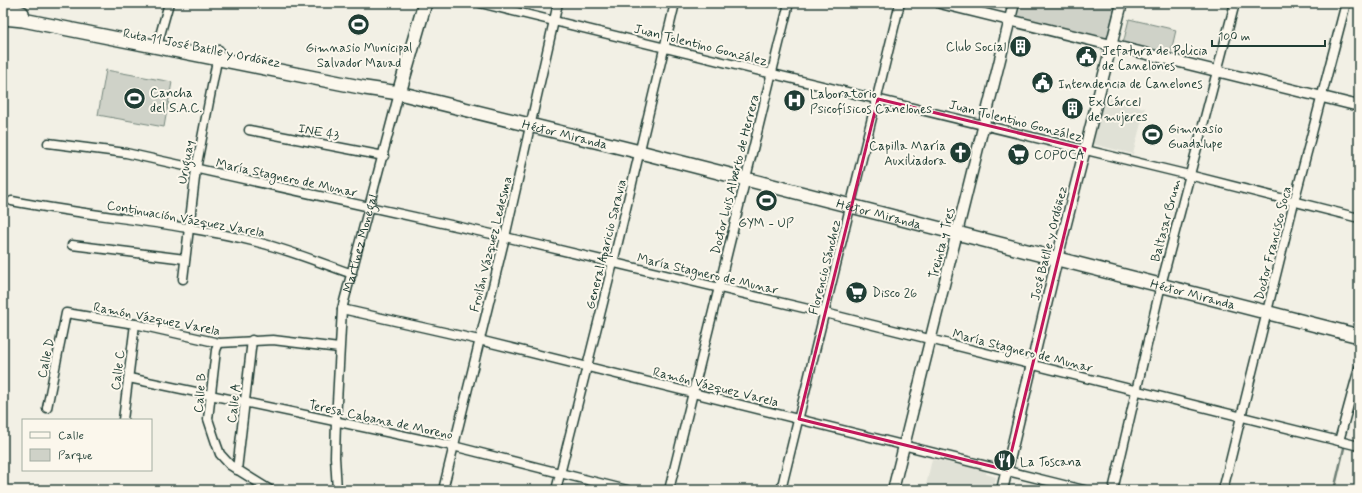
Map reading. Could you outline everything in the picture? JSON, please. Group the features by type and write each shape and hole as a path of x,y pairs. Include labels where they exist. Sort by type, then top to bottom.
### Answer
{"highway":[{"name":"Martínez Monegal","path":"400,90 424,3"},
{"name":"Ruta 11 José Batlle y Ordóñez","path":"3,7 16,12 158,43"},
{"name":"Ruta 11 José Batlle y Ordóñez","path":"3,18 24,20 219,54 365,88 400,90"},
{"name":"Héctor Miranda","path":"400,90 745,180 1359,336"}],"street":[{"path":"158,43 169,3"},
{"name":"Juan Tolentino González","path":"480,3 983,124 1359,218"},
{"name":"Froilán Vázquez Ledesma","path":"442,490 505,237 558,3"},
{"name":"General Aparicio Saravia","path":"556,490 588,366 675,3"},
{"name":"Doctor Luis Alberto de Herrera","path":"669,490 789,3"},
{"name":"Florencio Sánchez","path":"781,490 824,313 852,206 900,3"},
{"path":"940,3 1359,106"},
{"name":"Treinta y Tres","path":"893,490 1014,3"},
{"name":"José Batlle y Ordóñez","path":"1002,490 1122,3"},
{"name":"Baltasar Brum","path":"1113,490 1138,390 1161,285 1234,3"},
{"name":"Doctor Francisco Soca","path":"1223,490 1294,202 1346,3"},
{"name":"Uruguay","path":"183,279 196,169 219,54"},
{"name":"Martínez Monegal","path":"337,490 335,457 342,309 384,156 400,90"},
{"name":"INE 43","path":"249,130 384,156"},
{"name":"María Stagnero de Munar","path":"48,143 126,153 505,237 931,339 1359,446"},
{"name":"Continuación Vázquez Varela","path":"12,201 46,208 188,229 258,242 352,274"},
{"path":"72,245 185,259"},
{"name":"Ramón Vázquez Varela","path":"342,309 588,366 1084,490"},
{"name":"Ramón Vázquez Varela","path":"66,313 135,324 219,343 273,340 339,348"},
{"name":"Calle D","path":"47,408 66,313"},
{"name":"Calle C","path":"122,419 129,378 135,324"},
{"name":"Calle A","path":"237,470 252,340"},
{"name":"Calle B","path":"219,343 216,350 208,419 220,454 230,465 266,489"},
{"path":"1339,441 1359,368"},
{"name":"Teresa Cabana de Moreno","path":"129,378 453,446 627,490"}],"highlighted area":[{"path":"878,99 1085,149 1007,470 799,419"}],"shaded area":[{"path":"1104,97 1145,108 1133,154 1093,144"},
{"path":"932,459 986,471 986,474 996,477 994,487 996,490 925,490"}],"green space":[{"path":"1018,3 1116,3 1107,39 1015,17"},
{"path":"1129,19 1176,30 1170,56 1123,44"},
{"name":"Cancha del S.A.C.","path":"106,70 172,82 164,127 98,115"}],"waterway":[{"path":"1334,490 1344,448"}],"place":[{"name":"Gimnasio Municipal Salvador Mauad","path":"359,25"},
{"name":"Club Social","path":"1021,46"},
{"name":"Jefatura de Policia de Canelones","path":"1087,57"},
{"name":"Intendencia de Canelones","path":"1042,83"},
{"name":"Cancha del S.A.C.","path":"135,99"},
{"name":"Laboratorio Psicofísicos Canelones","path":"794,100"},
{"name":"Ex Cárcel de mujeres","path":"1072,108"},
{"name":"Gimnasio Guadalupe","path":"1153,135"},
{"name":"Capilla María Auxiliadora","path":"961,152"},
{"name":"COPOCA","path":"1019,154"},
{"name":"GYM - UP","path":"766,200"},
{"name":"Disco 26","path":"857,292"},
{"name":"La Toscana","path":"1004,461"}]}
